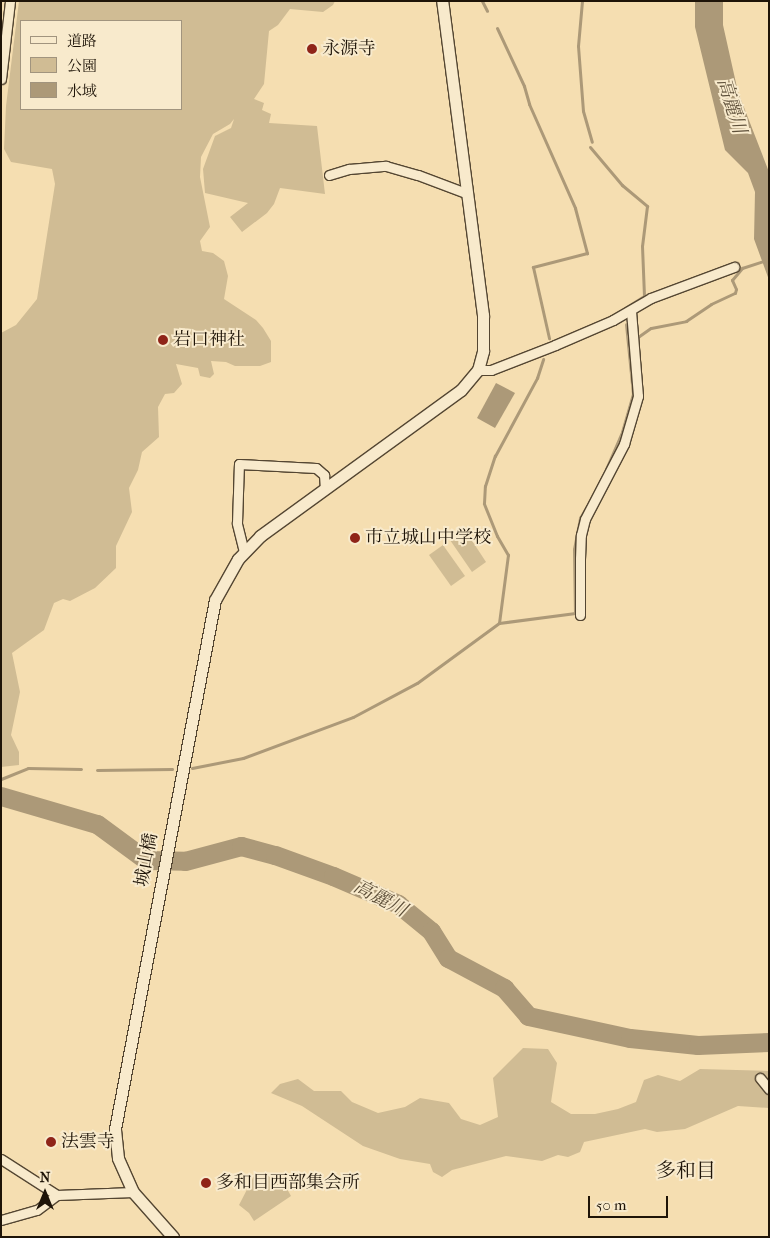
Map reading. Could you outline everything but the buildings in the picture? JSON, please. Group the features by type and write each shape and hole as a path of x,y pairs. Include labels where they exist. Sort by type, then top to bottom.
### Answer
{"street":[{"path":"442,1 484,330 483,351 478,370 492,370 613,320 651,298 734,267"},
{"path":"1,79 7,6"},
{"path":"329,175 349,169 386,166 418,175 466,193"},
{"path":"580,615 581,535 585,519 624,444 638,396 631,311"},
{"name":"城山橋","path":"172,1237 133,1192 118,1158 115,1129 148,944 215,600 222,584 244,552 260,536 461,390 478,370"},
{"path":"244,552 237,523 239,464 316,468 324,475 325,489"},
{"path":"760,1078 769,1089"},
{"path":"1,1159 56,1195 133,1192"},
{"path":"1,1220 37,1210 56,1195"}],"green space":[{"path":"19,1 335,1 333,5 323,12 290,9 278,25 269,31 264,84 254,99 264,103 262,110 271,114 269,123 317,126 325,194 280,188 274,204 267,213 242,232 230,217 248,203 205,193 203,169 215,136 231,128 234,119 230,124 213,134 201,157 200,177 210,227 200,241 202,251 213,253 224,261 228,276 224,299 256,320 263,328 271,341 271,362 260,366 235,366 226,362 211,361 214,374 210,378 200,376 198,368 176,364 182,384 174,393 165,394 158,407 159,437 142,452 138,470 129,488 132,512 116,546 116,568 95,588 70,601 63,599 54,603 44,630 12,653 20,692 11,735 19,752 19,765 1,767 1,333 16,325 37,299 55,184 52,169 11,162 4,149 6,106"},
{"path":"465,530 486,562 472,572 450,540"},
{"path":"443,545 465,576 451,586 429,555"},
{"path":"523,1048 548,1049 557,1063 551,1102 571,1114 595,1114 618,1109 636,1102 644,1080 658,1075 680,1081 700,1069 769,1071 769,1108 738,1106 685,1129 657,1132 645,1129 584,1142 580,1152 568,1157 558,1155 542,1161 506,1156 452,1170 442,1177 433,1172 430,1164 400,1159 363,1146 302,1106 271,1093 280,1084 298,1079 314,1091 341,1091 352,1102 378,1113 405,1107 420,1098 449,1103 461,1119 480,1125 498,1117 493,1078"},
{"path":"255,1174 270,1175 282,1180 291,1196 254,1221 249,1213 239,1205"}],"water":[{"name":"高麗川","path":"695,1 723,1 723,25 738,92 769,172 769,280 754,239 755,192 748,173 725,150 695,27"},
{"path":"496,383 515,393 495,428 477,418"}],"waterway":[{"path":"482,1 487,11"},
{"path":"582,1 578,46 583,111 592,142"},
{"path":"497,28 524,86 529,104 575,208 587,253 533,267 549,338"},
{"path":"590,147 622,185 647,206 642,246 644,296 625,308"},
{"path":"635,339 651,328 686,321 711,304 735,293 736,289 732,280 742,268 769,259"},
{"path":"606,469 622,432 633,394 626,324"},
{"path":"499,623 508,555 497,536 484,503 485,486 495,456 537,378 543,359"},
{"path":"192,768 243,758 353,717 417,683 499,623 575,613 574,549 580,518 587,506"},
{"path":"1,779 28,768 81,769"},
{"path":"97,770 172,769"},
{"name":"高麗川","path":"1,796 97,824 146,860 185,861 241,846 275,855 333,876 398,904 431,931 448,958 504,988 528,1016 630,1038 698,1045 769,1042"}],"place":[{"name":"永源寺","path":"312,49"},
{"name":"岩口神社","path":"163,340"},
{"name":"市立城山中学校","path":"355,538"},
{"name":"法雲寺","path":"51,1142"},
{"name":"多和目西部集会所","path":"206,1183"}],"district":[{"name":"多和目","path":"686,1170"}]}
